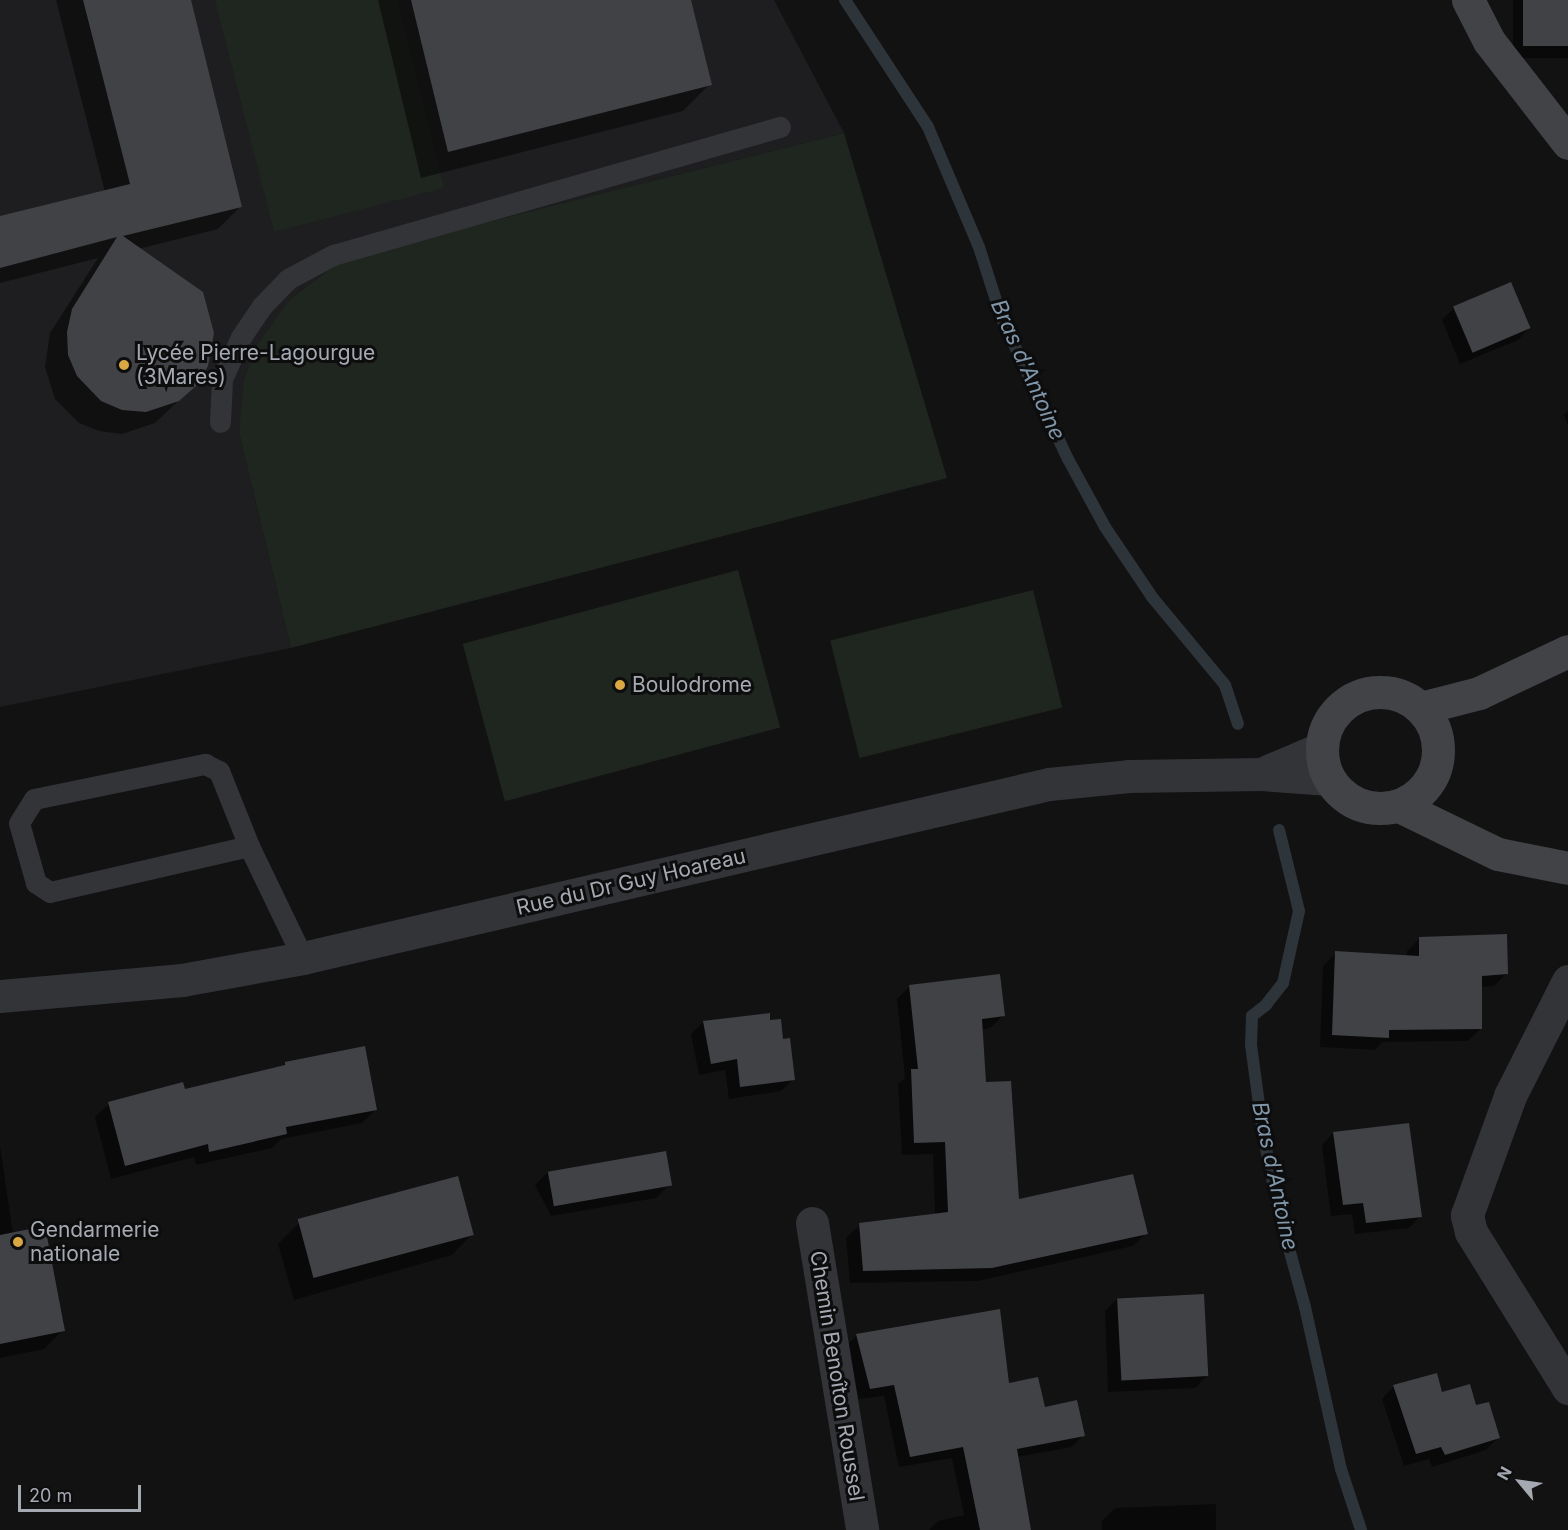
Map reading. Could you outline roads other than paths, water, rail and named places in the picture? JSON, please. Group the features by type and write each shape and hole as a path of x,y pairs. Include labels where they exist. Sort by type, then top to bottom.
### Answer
{"street":[{"path":"1468,0 1488,41 1568,143"},
{"path":"1429,721 1479,693 1568,651"},
{"path":"1387,692 1405,697 1429,721 1437,766 1430,780 1417,796 1399,806 1367,807 1352,802 1325,763 1325,729 1335,713 1350,700 1368,693 1387,692"},
{"name":"Rue du Dr Guy Hoareau","path":"0,996 182,980 303,958 1049,784 1130,776 1261,774 1325,763"},
{"path":"1430,780 1466,838"},
{"path":"1399,806 1498,854 1568,868"},
{"path":"1568,981 1510,1096 1467,1215 1471,1232 1568,1388"},
{"name":"Chemin Benoîton Roussel","path":"812,1223 862,1530"}],"lane":[{"path":"220,422 222,379 246,329 288,279 333,255 780,127"},
{"path":"249,846 50,892 36,883 19,822 34,799 205,765 219,771 249,846 303,958"}],"waterway":[{"name":"Bras d'Antoine","path":"845,0 928,127 979,247 1002,319 1068,459 1105,527 1152,597 1225,685 1238,724"},
{"name":"Bras d'Antoine","path":"1279,830 1299,911 1283,983 1266,1005 1252,1016 1251,1045 1263,1134 1279,1212 1305,1307 1341,1469 1361,1530"}],"place":[{"name":"Lycée Pierre-Lagourgue (3Mares)","path":"124,365"},
{"name":"Boulodrome","path":"620,685"},
{"name":"Gendarmerie nationale","path":"18,1242"}]}
